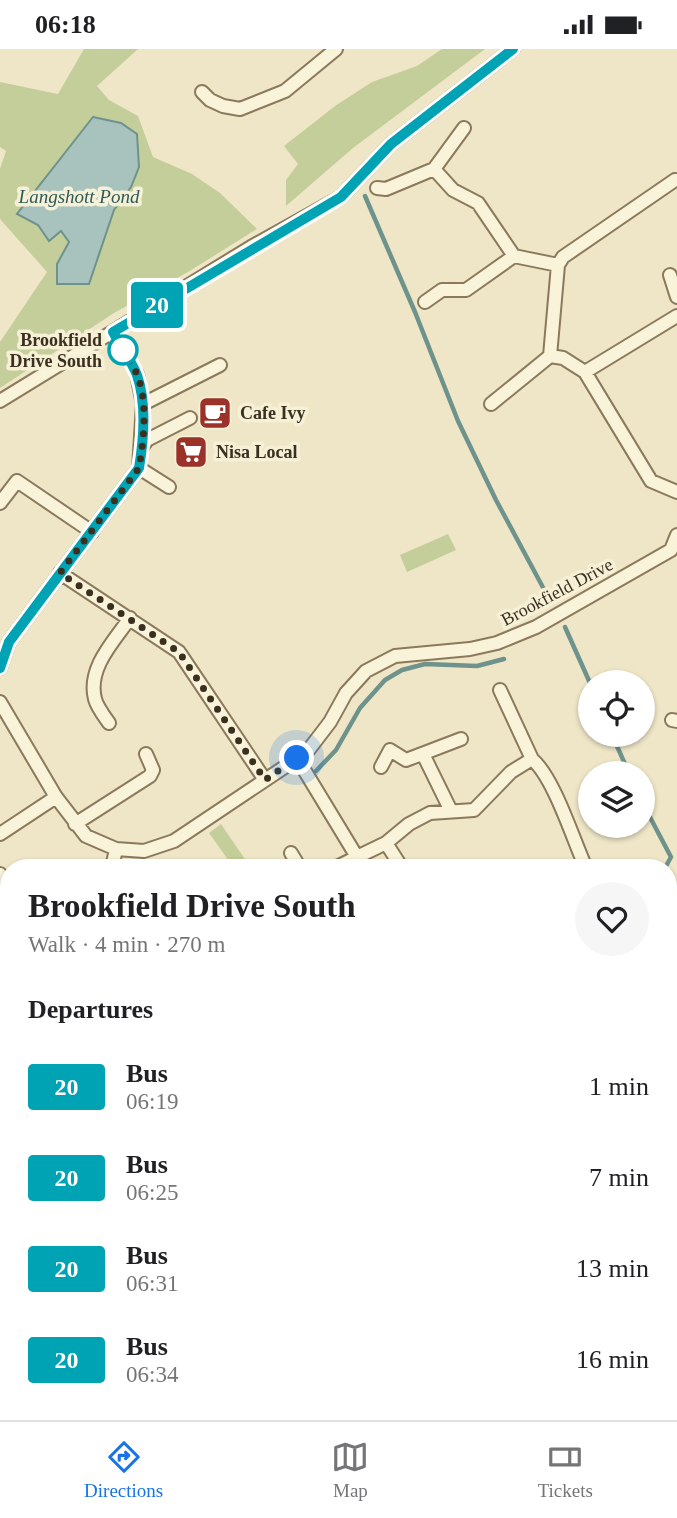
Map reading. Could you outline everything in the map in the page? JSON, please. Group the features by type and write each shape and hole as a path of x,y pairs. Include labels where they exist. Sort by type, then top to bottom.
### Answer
{"street":[{"path":"202,92 217,103 240,109 285,91 337,49"},
{"path":"0,401 341,197 391,144 513,49"},
{"path":"377,188 386,189 434,169 464,128"},
{"path":"434,169 453,190 478,203 514,256 558,265"},
{"path":"491,404 550,356 558,265 563,257 618,212 676,180"},
{"path":"425,302 442,290 466,290 514,256"},
{"path":"670,275 677,297"},
{"path":"585,372 677,316"},
{"path":"550,356 563,358 585,372 651,481 677,492"},
{"path":"143,404 220,365"},
{"path":"0,668 9,642 139,468 143,404 137,374"},
{"path":"142,447 147,440 190,418"},
{"path":"139,468 169,487"},
{"path":"0,503 17,481 92,532"},
{"name":"Brookfield Drive","path":"0,702 56,797 86,836 116,849 144,851 174,841 307,752 330,722 346,692 366,671 395,656 470,649 536,627 674,554 677,535"},
{"path":"60,573 179,652 265,780"},
{"path":"109,723 95,699 94,674 105,653 130,618"},
{"path":"500,689 532,759 550,781 582,859"},
{"path":"381,767 390,750 406,759 461,739"},
{"path":"75,824 150,776 153,770 146,754"},
{"path":"423,754 451,811"},
{"path":"297,758 357,857"},
{"path":"353,859 386,843 408,824 430,813 474,810 511,772 532,759"},
{"path":"0,834 56,797"},
{"path":"386,843 396,859"},
{"path":"113,859 116,849"},
{"path":"291,853 295,859"}],"green space":[{"path":"84,49 138,49 97,86 109,100 138,116 153,157 192,174 220,193 257,229 188,272 114,313 0,388 0,342 47,272 0,219 0,169 6,151 0,147 0,82 58,94"},
{"path":"442,49 485,49 353,148 286,206 286,180 298,164 284,146 335,106 372,82 417,66"},
{"path":"448,534 456,550 407,572 400,555"},
{"path":"221,824 245,859 228,859 209,833"}],"water":[{"name":"Langshott Pond","path":"93,117 121,123 137,134 139,167 131,187 114,210 89,284 57,284 57,264 69,242 61,231 49,241 38,225 17,214"}],"waterway":[{"path":"365,196 458,421 496,500 546,593"},
{"path":"565,627 584,670"},
{"path":"316,771 336,750 360,708 385,680 402,670 425,664 477,666 504,659"},
{"path":"617,747 624,761"},
{"path":"655,827 670,859"}],"bus line":[{"name":"20","path":"0,668 9,642 139,468 143,404 137,374 113,332 251,247 341,197 391,144 513,49"}],"place":[{"name":"Brookfield Drive South","path":"123,350"},
{"name":"Cafe Ivy","path":"215,413"},
{"name":"Nisa Local","path":"191,452"}],"route":[{"path":"123,350 137,374 143,404 139,468 60,573 179,652 265,780 297,758"}]}
